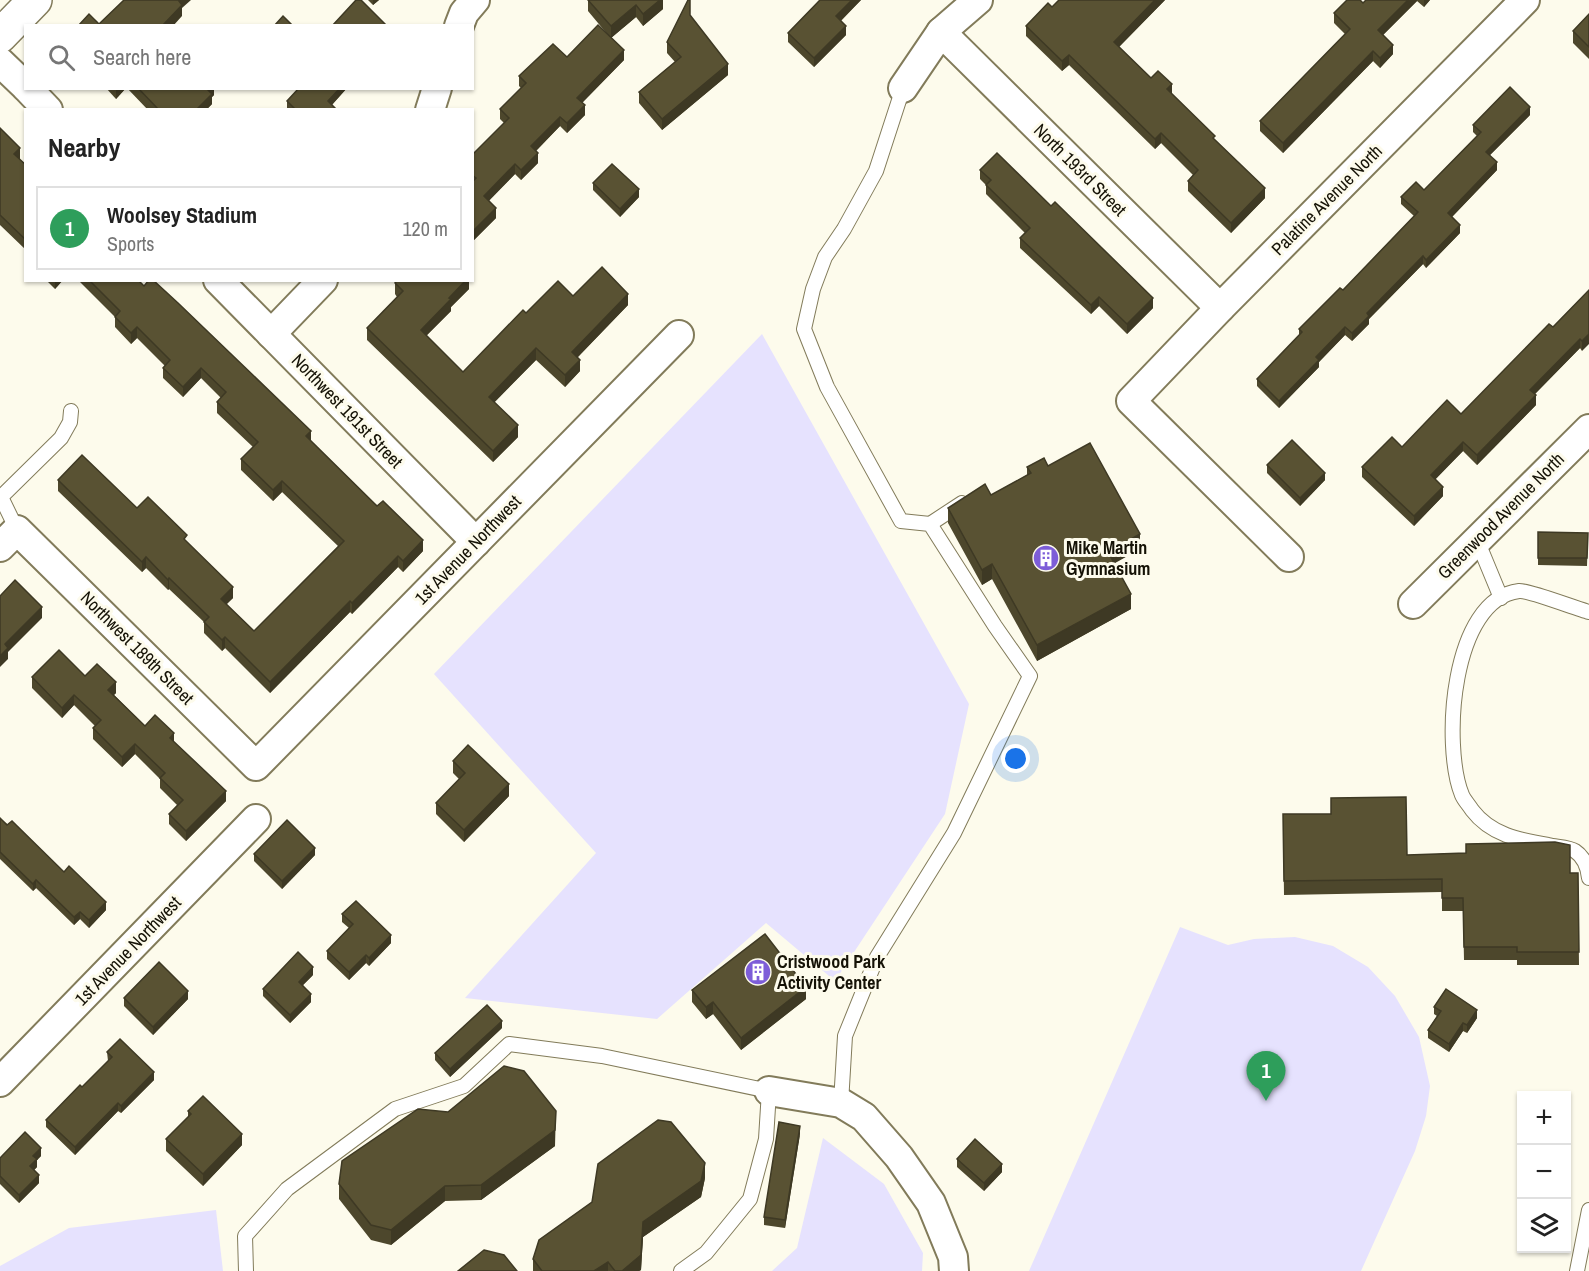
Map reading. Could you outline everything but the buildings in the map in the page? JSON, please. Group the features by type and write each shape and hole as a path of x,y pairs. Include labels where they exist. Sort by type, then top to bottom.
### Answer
{"street":[{"path":"0,36 35,0"},
{"path":"460,24 464,13 475,0"},
{"path":"903,88 941,32 978,0"},
{"name":"Palatine Avenue North","path":"1289,557 1131,401 1220,308 1526,0"},
{"name":"North 193rd Street","path":"941,32 1220,308"},
{"path":"0,62 24,86"},
{"path":"28,90 46,108"},
{"path":"431,108 436,90"},
{"name":"Northwest 191st Street","path":"220,282 476,542"},
{"path":"271,333 321,282"},
{"name":"1st Avenue Northwest","path":"256,766 679,335"},
{"name":"Greenwood Avenue North","path":"1413,604 1589,429"},
{"name":"Northwest 189th Street","path":"9,539 256,766"},
{"name":"1st Avenue Northwest","path":"0,1082 256,819"},
{"path":"768,1091 841,1103 864,1117 899,1157 931,1203 953,1257 954,1271"}],"lane":[{"path":"903,88 876,171 844,229 825,257 813,289 804,329 827,387 901,521 930,524 969,499"},
{"path":"9,539 1,497 61,438 70,422 71,411"},
{"path":"841,1103 845,1036 877,957 954,833 1030,676 930,524"},
{"path":"1477,540 1502,597"},
{"path":"1589,612 1521,591 1502,597 1487,607 1470,635 1460,665 1453,699 1451,749 1462,796 1482,822 1510,838 1574,850 1584,861 1589,878"},
{"path":"246,1271 245,1236 287,1190 395,1109 464,1086 509,1044 602,1056 768,1091 766,1139 750,1199 706,1253 681,1271"},
{"path":"1577,1271 1589,1210"}],"shaded area":[{"path":"762,334 969,704 945,814 835,981 766,923 657,1019 465,998 596,853 434,674"},
{"path":"1180,927 1228,945 1254,939 1295,937 1333,946 1368,967 1395,996 1419,1037 1430,1086 1426,1116 1415,1151 1361,1271 1029,1271"},
{"path":"823,1138 884,1184 923,1253 922,1271 772,1271 797,1248"},
{"path":"216,1210 223,1271 0,1271 0,1266 69,1228"}],"place":[{"name":"Mike Martin Gymnasium","path":"1046,558"},
{"name":"Cristwood Park Activity Center","path":"758,972"},
{"name":"Woolsey Stadium","path":"1266,1101"}]}
